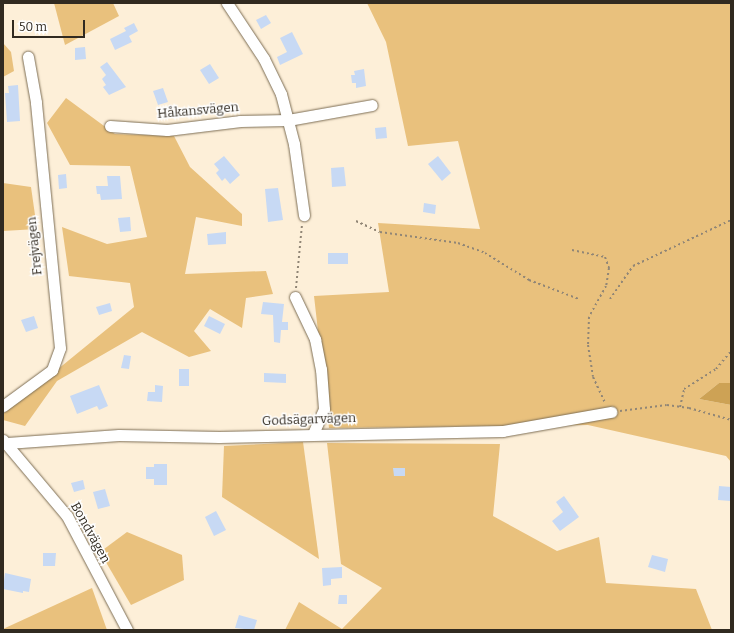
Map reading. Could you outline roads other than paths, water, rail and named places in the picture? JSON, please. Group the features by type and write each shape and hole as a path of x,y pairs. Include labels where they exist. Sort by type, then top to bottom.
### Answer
{"street":[{"path":"227,3 264,59 281,94 294,144 304,215"},
{"name":"Frejvägen","path":"3,406 52,370 60,348 36,102 28,57"},
{"name":"Håkansvägen","path":"110,126 167,130 240,121 288,120 372,105"},
{"path":"295,297 315,339 321,369 324,409 313,434"},
{"name":"Godsägarvägen","path":"5,441 119,435 219,437 503,431 610,412"},
{"name":"Bondvägen","path":"5,441 67,516 127,630"}]}
